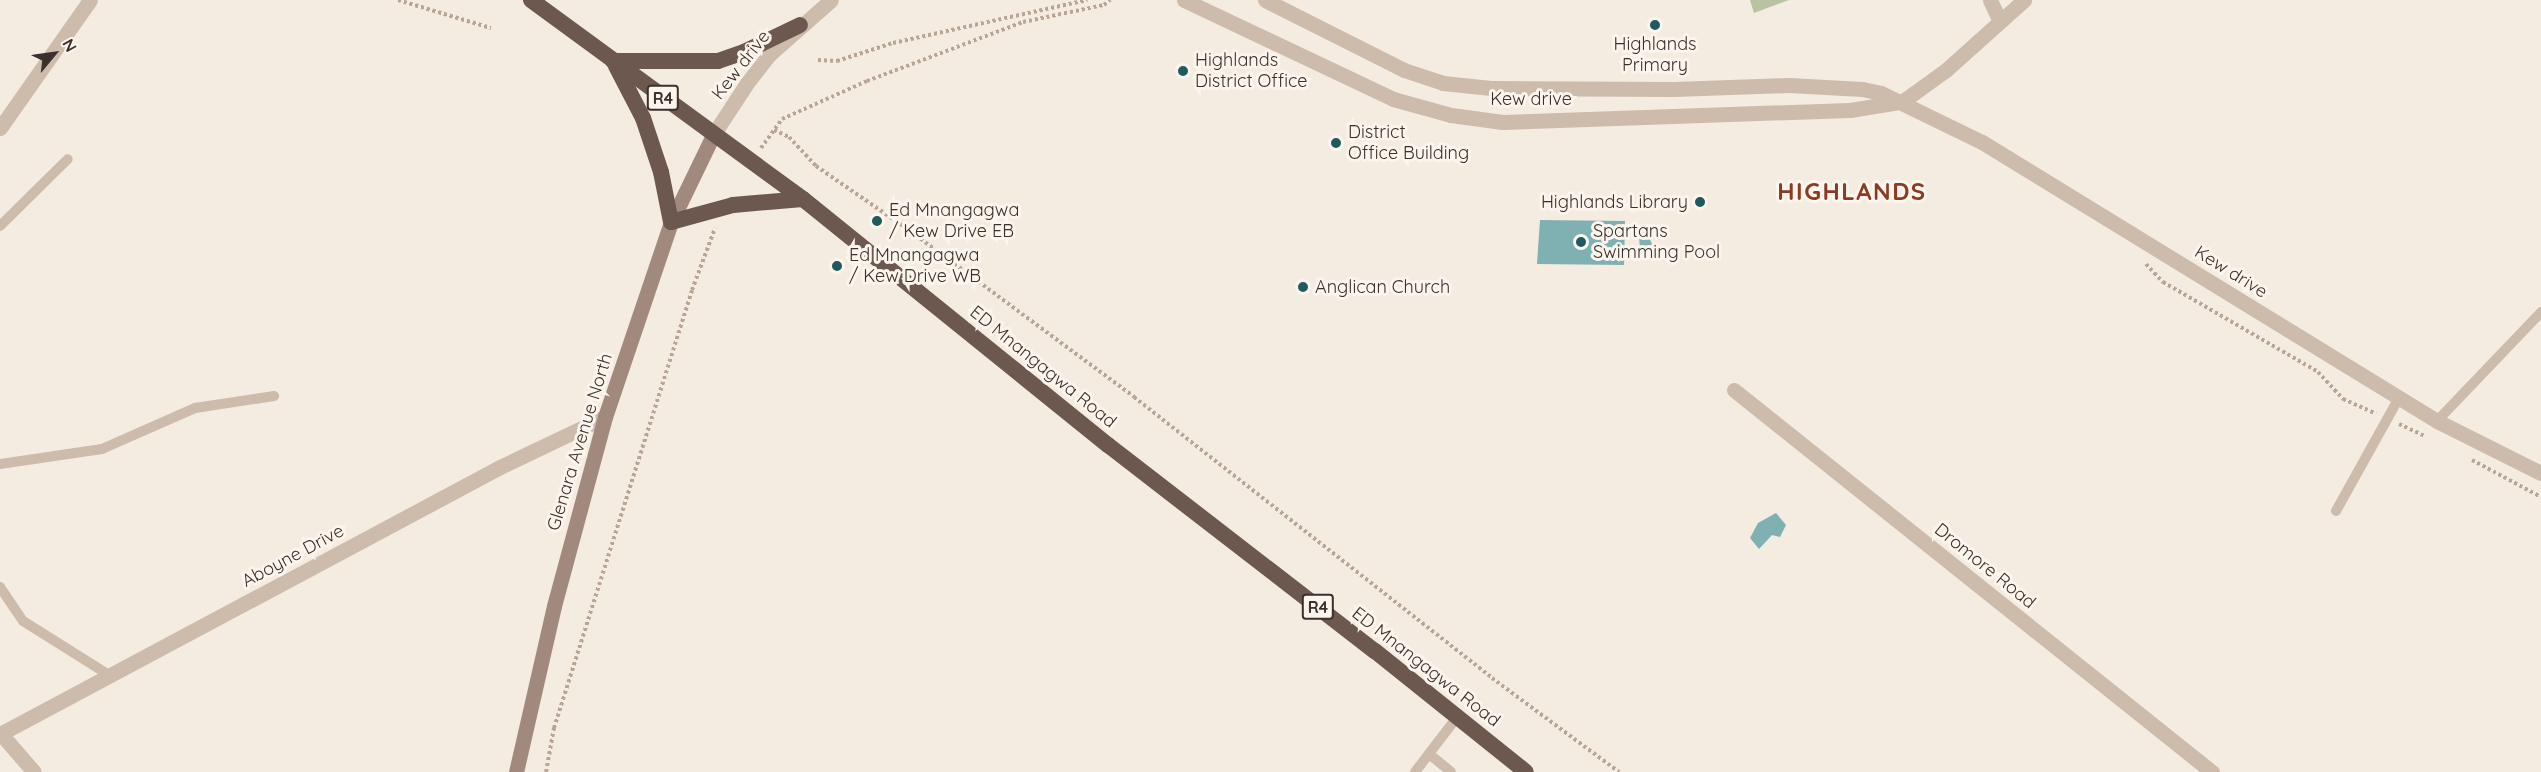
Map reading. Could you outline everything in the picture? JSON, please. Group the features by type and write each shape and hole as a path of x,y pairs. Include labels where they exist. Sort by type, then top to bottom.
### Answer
{"highway":[{"name":"ED Mnangagwa Road","path":"531,0 803,199 1108,445 1526,772"},
{"path":"613,60 664,63 718,61 744,52 800,25"},
{"path":"613,60 643,118 662,172 672,222 733,205 803,199"}],"main road":[{"name":"Glenara Avenue North","path":"516,772 554,606 605,417 672,222 713,135"}],"street":[{"path":"0,128 90,0"},
{"name":"Kew drive","path":"713,135 747,83 770,54 800,25 831,0"},
{"name":"Kew drive","path":"1184,0 1393,99 1451,115 1503,122 1850,110 1903,101"},
{"name":"Kew drive","path":"1265,0 1404,70 1443,83 1491,88 1662,89 1789,86 1862,89 1903,101 1982,142 2437,421 2541,473"},
{"path":"1990,0 2000,21"},
{"path":"1903,101 1946,70 2024,0"},
{"name":"Dromore Road","path":"1734,390 2212,772"},
{"name":"Aboyne Drive","path":"0,734 500,467 605,417"},
{"path":"0,734 34,772"}],"lane":[{"path":"0,226 68,159"},
{"path":"2437,421 2541,312"},
{"path":"0,464 102,449 195,408 274,396"},
{"path":"2336,511 2399,398"},
{"path":"0,587 23,621 109,675"},
{"path":"1415,772 1457,717"},
{"path":"1429,754 1451,772"}],"path":[{"path":"398,0 491,28"},
{"path":"818,60 837,61 893,43 1087,0"},
{"path":"751,162 782,119 867,81 1023,22 1104,5 1110,0"},
{"path":"774,130 789,137 816,166 906,228 1134,398 1492,678 1619,772"},
{"path":"546,772 554,728 692,290 716,223"},
{"path":"2143,260 2163,282 2318,372 2343,399 2428,437"},
{"path":"2469,458 2541,497"}],"green space":[{"path":"1750,0 1789,0 1754,13"}],"water":[{"name":"Spartans Swimming Pool","path":"1540,220 1625,221 1624,265 1537,264"},
{"path":"1639,230 1646,231 1652,244 1648,251 1640,256"},
{"path":"1776,513 1786,525 1780,537 1772,535 1759,549 1750,538 1758,523"}],"place":[{"name":"Highlands Primary","path":"1655,25"},
{"name":"Highlands District Office","path":"1183,71"},
{"name":"District Office Building","path":"1336,143"},
{"name":"Highlands Library","path":"1700,202"},
{"name":"Ed Mnangagwa / Kew Drive EB","path":"877,221"},
{"name":"Spartans Swimming Pool","path":"1581,242"},
{"name":"Ed Mnangagwa / Kew Drive WB","path":"837,266"},
{"name":"Anglican Church","path":"1303,287"}],"district":[{"name":"HIGHLANDS","path":"1852,192"}]}
